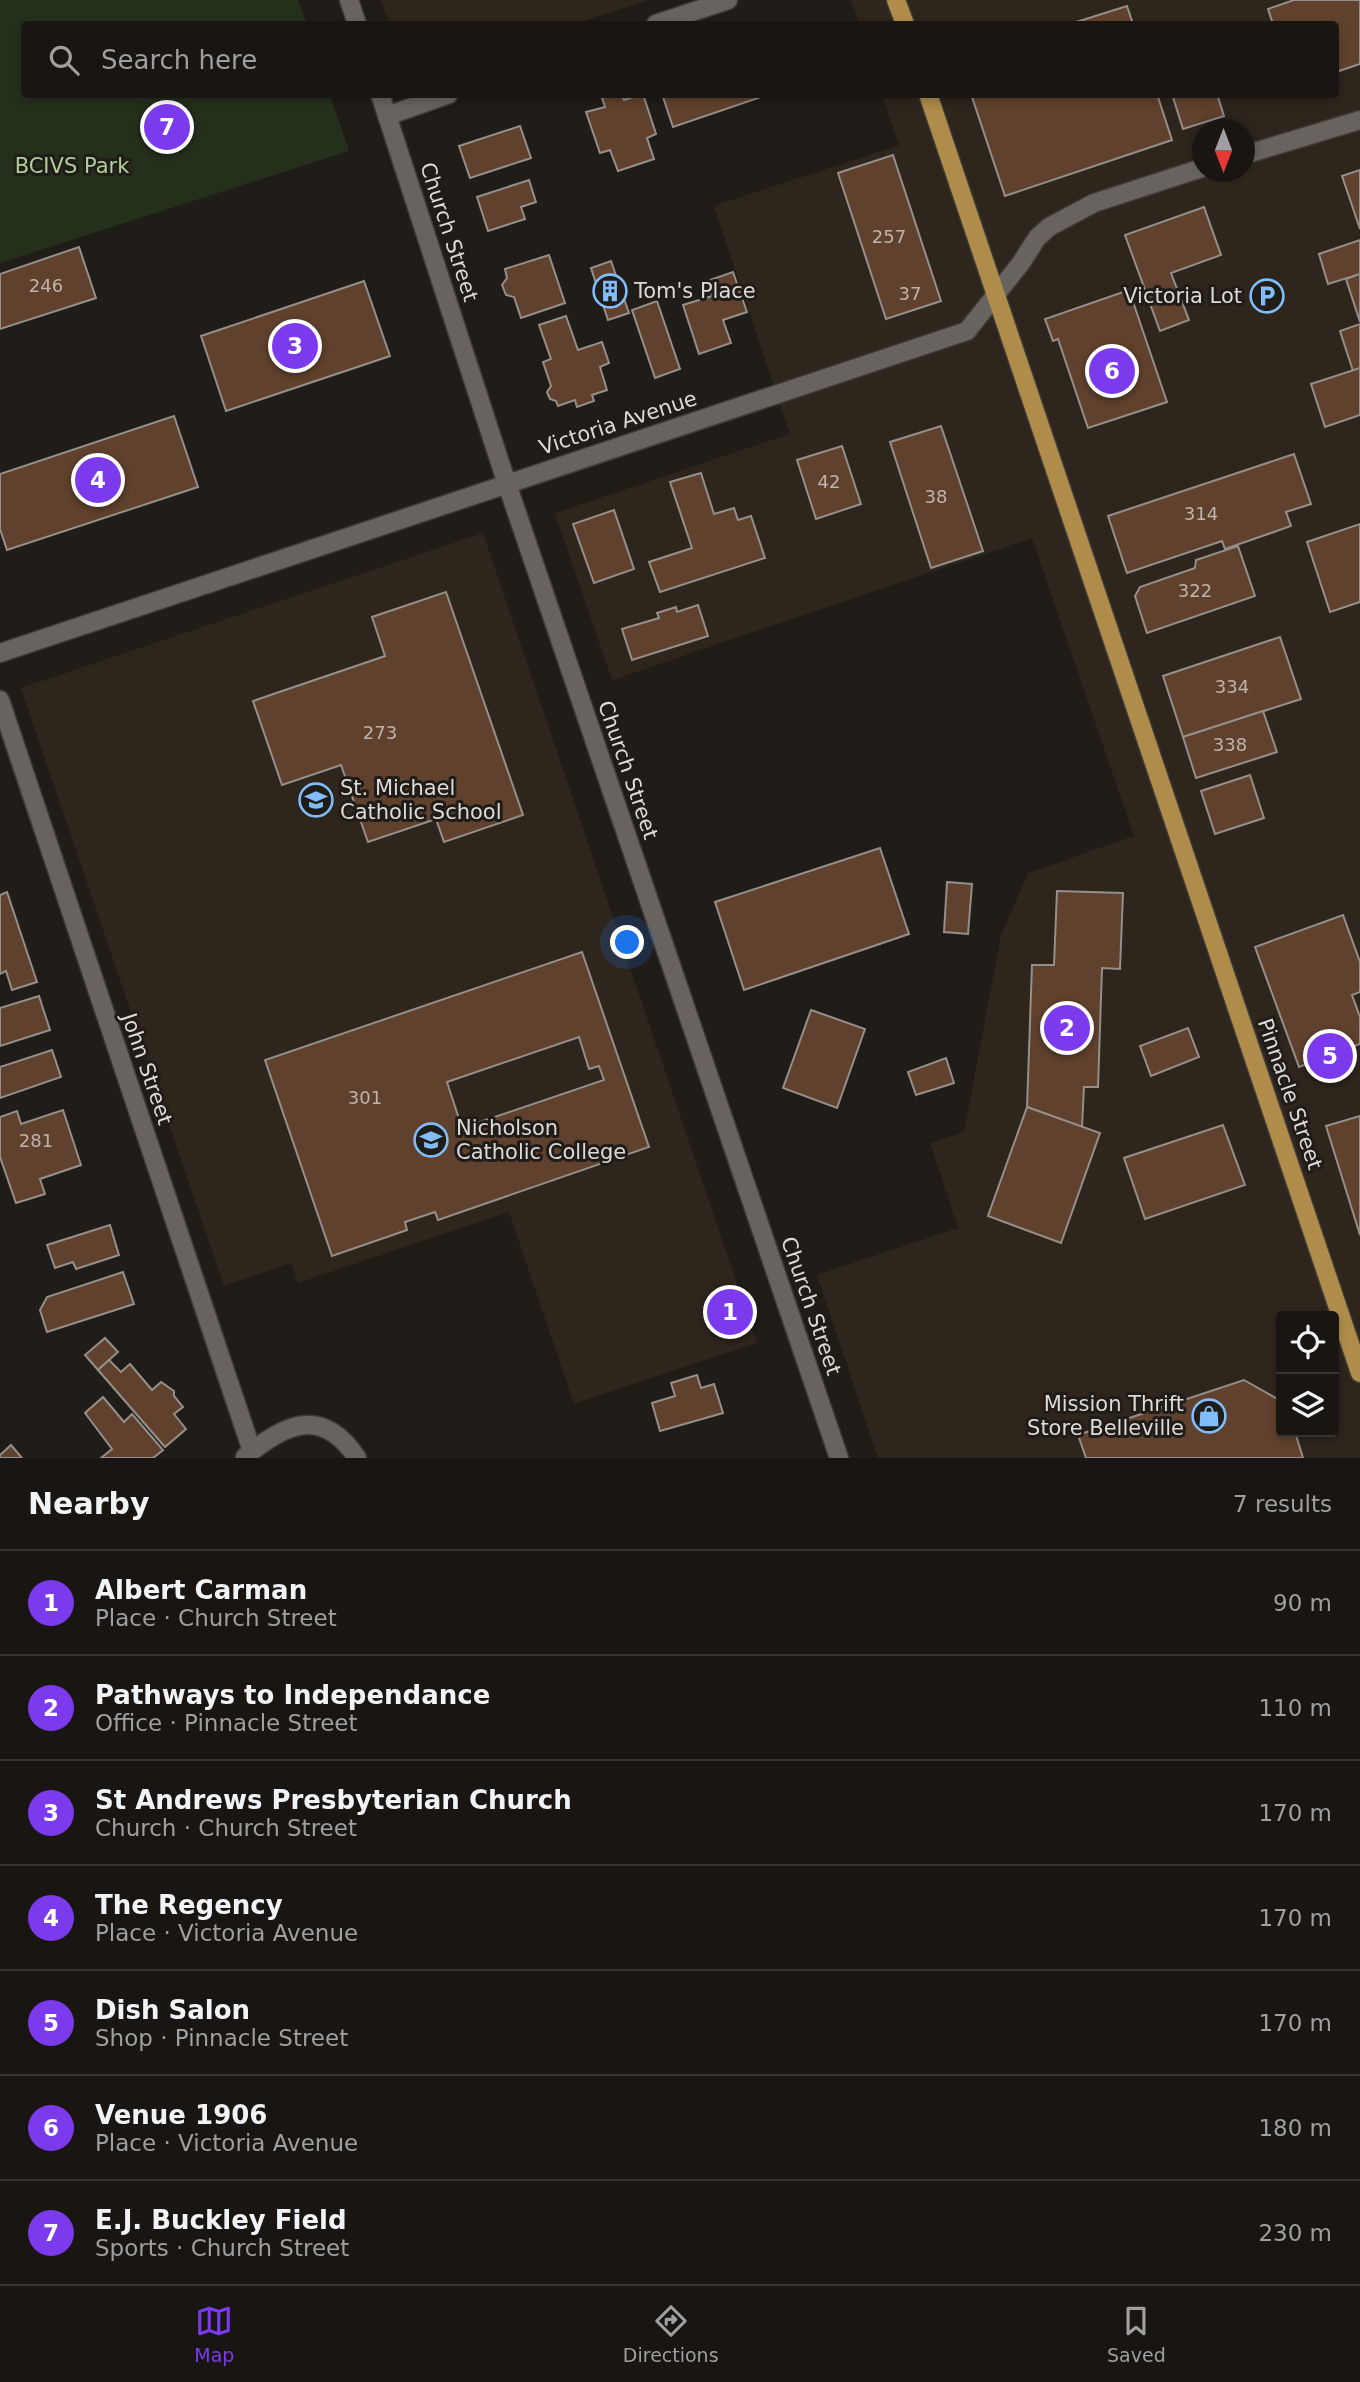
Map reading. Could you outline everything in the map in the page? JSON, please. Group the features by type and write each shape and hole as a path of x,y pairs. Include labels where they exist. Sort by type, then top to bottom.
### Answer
{"main road":[{"path":"896,0 904,21"},
{"name":"Pinnacle Street","path":"929,98 1360,1373"}],"street":[{"path":"349,0 356,21"},
{"path":"665,21 728,0"},
{"name":"Church Street","path":"381,98 506,484 839,1458"},
{"path":"387,116 438,98"},
{"path":"1255,152 1360,120"},
{"name":"Victoria Avenue","path":"0,653 967,331 996,296 1037,238 1058,221 1104,199 1192,171"},
{"name":"John Street","path":"0,700 248,1454"},
{"path":"248,1454 271,1434 297,1425 323,1426 346,1441 358,1458"}],"shaded area":[{"path":"381,0 649,0 584,21 388,21"},
{"path":"851,0 1360,0 1360,1458 878,1458 817,1275 958,1228 930,1143 964,1132 1001,935 1028,873 1134,836 1032,538 612,680 555,513 790,434 714,206 899,145 883,98 1339,98 1339,21 858,21"},
{"path":"483,533 757,1343 574,1404 509,1212 298,1283 291,1263 224,1286 21,688"}],"green space":[{"name":"BCIVS Park","path":"0,0 298,0 306,21 21,21 21,98 331,98 349,151 0,263"}],"building":[{"path":"1294,0 1360,0 1360,64 1339,71 1339,21 1272,21 1268,9"},
{"path":"1127,6 1132,21 1080,21"},
{"path":"602,98 644,98 656,134 647,138 654,159 618,171 610,150 600,153 586,112 605,107"},
{"path":"663,98 758,98 673,127"},
{"path":"972,98 1158,98 1172,140 1005,196"},
{"path":"1173,98 1218,98 1224,116 1215,119 1192,119 1192,126 1183,129"},
{"path":"520,126 531,158 470,178 459,146"},
{"path":"893,155 941,301 886,319 838,173"},
{"path":"1360,170 1360,229 1342,176"},
{"path":"529,180 536,202 521,207 525,219 488,231 477,197"},
{"path":"1204,207 1221,255 1171,273 1189,320 1160,331 1125,235"},
{"path":"1360,240 1360,274 1328,284 1319,254"},
{"path":"79,247 96,298 0,329 0,274"},
{"path":"549,255 565,303 521,318 514,297 506,295 502,285 507,278 505,269"},
{"name":"Tom's Place","path":"611,261 629,313 608,320 591,268"},
{"path":"733,272 747,312 723,320 731,343 699,354 683,305 712,296 707,281"},
{"path":"1360,274 1360,322 1346,279"},
{"path":"364,281 390,356 226,411 201,336"},
{"path":"1129,290 1167,402 1088,428 1058,339 1053,341 1045,319"},
{"path":"657,301 680,369 655,378 632,310"},
{"path":"566,316 578,350 602,342 609,363 600,367 607,390 592,395 594,401 577,407 575,400 558,406 556,401 550,399 547,392 551,386 543,362 551,359 539,325"},
{"path":"1360,324 1360,368 1353,371 1340,331"},
{"path":"1360,368 1360,415 1325,427 1311,384"},
{"path":"174,416 198,487 7,550 0,529 0,474"},
{"path":"941,426 983,551 931,568 890,442"},
{"path":"842,446 861,504 816,519 797,460"},
{"path":"1294,454 1311,504 1286,512 1291,526 1225,549 1222,541 1127,573 1108,516"},
{"path":"701,473 714,514 734,508 738,520 751,516 765,558 660,592 649,562 692,548 670,482"},
{"path":"614,510 634,569 594,583 573,524"},
{"path":"1360,524 1360,602 1330,612 1307,542"},
{"path":"1238,546 1255,596 1147,633 1135,596 1140,587 1195,568 1196,560"},
{"path":"446,592 523,815 444,842 436,819 368,842 341,765 282,785 253,701 385,656 372,617"},
{"path":"698,605 708,636 632,660 622,629 659,618 657,613 676,607 677,612"},
{"path":"1280,637 1301,699 1183,737 1163,676"},
{"path":"1263,711 1277,752 1196,778 1183,737"},
{"path":"1250,775 1264,818 1215,834 1201,791"},
{"path":"880,848 909,934 744,990 715,902"},
{"path":"947,882 972,884 968,934 944,932"},
{"path":"1057,891 1123,893 1120,969 1102,968 1098,1087 1084,1087 1082,1127 1027,1107 1032,965 1054,965"},
{"path":"7,892 37,982 12,990 6,971 0,974 0,895"},
{"path":"1343,915 1360,962 1360,992 1352,995 1360,1017 1360,1044 1299,1067 1255,947"},
{"path":"582,952 649,1147 438,1220 435,1212 405,1222 407,1230 332,1256 265,1060","holes":["579,1037 589,1069 599,1066 604,1080 462,1128 447,1082"]},
{"path":"39,996 50,1030 0,1046 0,1008"},
{"path":"811,1010 865,1029 837,1108 783,1088"},
{"path":"1188,1028 1199,1057 1151,1076 1140,1046"},
{"path":"52,1050 61,1077 0,1098 0,1067"},
{"path":"946,1058 954,1083 916,1095 908,1072"},
{"path":"1027,1107 1100,1133 1061,1243 988,1216"},
{"path":"63,1110 81,1165 40,1179 45,1194 16,1203 0,1157 0,1117 17,1111 21,1124"},
{"path":"1360,1116 1360,1235 1326,1126"},
{"path":"1223,1125 1245,1185 1145,1219 1124,1158"},
{"path":"110,1225 119,1255 76,1269 73,1262 55,1268 47,1245"},
{"path":"123,1272 134,1304 47,1332 40,1310 47,1297"},
{"path":"105,1338 118,1352 98,1370 85,1355"},
{"path":"109,1360 121,1372 130,1364 152,1390 161,1382 174,1391 174,1396 183,1407 174,1414 186,1429 165,1447 98,1370"},
{"path":"697,1375 701,1388 714,1384 723,1413 660,1431 652,1403 675,1396 671,1383"},
{"name":"Mission Thrift Store Belleville","path":"1244,1380 1276,1398 1276,1437 1297,1437 1303,1458 1086,1458 1078,1435"},
{"path":"103,1397 124,1422 132,1414 163,1450 153,1458 101,1458 112,1449 85,1413"},
{"path":"11,1445 22,1458 0,1458 0,1455"}],"place":[{"name":"E.J. Buckley Field","path":"167,127"},
{"name":"Tom's Place","path":"610,291"},
{"name":"Victoria Lot","path":"1267,296"},
{"name":"St Andrews Presbyterian Church","path":"295,346"},
{"name":"Venue 1906","path":"1112,371"},
{"name":"The Regency","path":"98,480"},
{"name":"St. Michael Catholic School","path":"316,800"},
{"name":"Pathways to Independance","path":"1067,1028"},
{"name":"Dish Salon","path":"1330,1056"},
{"name":"Nicholson Catholic College","path":"431,1140"},
{"name":"Albert Carman","path":"730,1312"},
{"name":"Mission Thrift Store Belleville","path":"1209,1416"}]}
